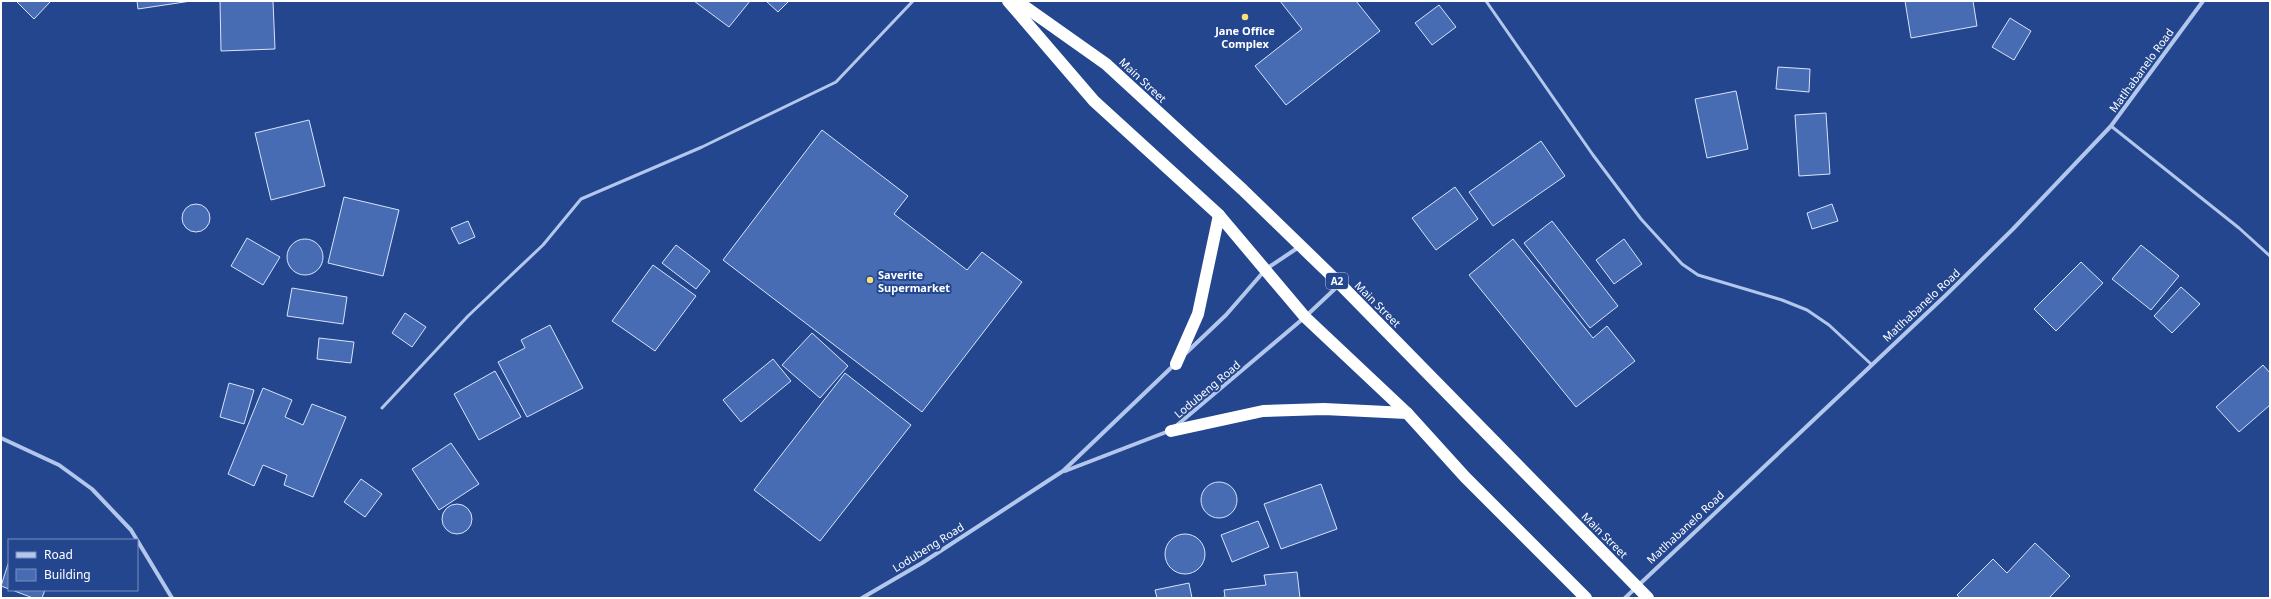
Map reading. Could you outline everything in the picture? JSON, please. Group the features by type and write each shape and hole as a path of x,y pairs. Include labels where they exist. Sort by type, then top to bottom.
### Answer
{"highway":[{"path":"1008,1 1094,101 1219,215 1305,317 1407,413 1465,477 1586,598"},
{"name":"Main Street","path":"1017,1 1106,64 1301,246 1648,598"},
{"path":"1176,364 1198,314 1219,215"},
{"path":"1171,431 1263,411 1324,409 1407,413"}],"street":[{"name":"Matlhabanelo Road","path":"1625,598 1871,364 1946,295 2007,235 2111,126 2203,1"},
{"name":"Lodubeng Road","path":"862,598 922,563 1063,472 1226,315 1266,269 1301,246"},
{"name":"Lodubeng Road","path":"1063,472 1171,431 1305,317 1340,284"},
{"path":"1,438 59,465 92,489 131,530 136,539"},
{"path":"138,542 172,598"}],"lane":[{"path":"382,408 468,316 543,245 581,198 702,147 836,82 913,1"},
{"path":"1486,1 1593,155 1641,218 1682,264 1698,275 1782,300 1807,310 1829,325 1871,364"},
{"path":"2111,126 2239,228 2270,256"}],"building":[{"path":"16,1 51,1 34,19"},
{"path":"137,1 191,1 138,9"},
{"path":"220,1 273,1 275,49 221,51"},
{"path":"694,1 750,1 729,27"},
{"path":"766,1 789,1 778,12"},
{"path":"1280,1 1356,1 1380,31 1286,105 1255,66 1302,29"},
{"path":"1905,1 1973,1 1977,26 1911,38"},
{"path":"1439,5 1456,27 1432,45 1415,23"},
{"path":"2010,18 2031,31 2014,60 1992,47"},
{"path":"1778,67 1810,69 1809,92 1776,89"},
{"path":"1736,91 1748,149 1707,158 1695,99"},
{"path":"1826,113 1830,174 1799,176 1795,115"},
{"path":"309,120 325,186 271,200 255,133"},
{"path":"822,130 908,196 894,214 967,270 982,252 1022,282 922,412 723,260"},
{"path":"1541,141 1565,176 1493,226 1469,192"},
{"path":"1455,187 1478,219 1436,250 1412,218"},
{"path":"344,197 399,210 383,276 328,263"},
{"path":"196,204 206,208 210,218 206,228 196,232 186,228 182,218 186,208"},
{"path":"1832,204 1838,221 1812,229 1807,213"},
{"path":"468,221 475,237 459,244 451,228"},
{"path":"1552,221 1618,306 1590,328 1524,243"},
{"path":"247,238 280,257 263,285 231,266"},
{"path":"309,239 318,244 322,250 322,264 318,270 309,275 301,275 292,270 288,264 287,253 292,244 298,240"},
{"path":"1513,239 1593,338 1607,326 1635,361 1576,407 1469,275"},
{"path":"1624,239 1642,264 1614,284 1596,260"},
{"path":"676,245 710,271 696,289 662,263"},
{"path":"2141,245 2179,276 2151,310 2112,279"},
{"path":"2081,262 2103,283 2056,331 2034,309"},
{"path":"653,265 696,296 655,351 612,321"},
{"path":"2181,287 2200,304 2172,333 2154,316"},
{"path":"292,288 347,297 343,324 287,316"},
{"path":"405,313 426,327 412,347 392,333"},
{"path":"550,325 583,388 527,417 498,362 525,348 521,340"},
{"path":"812,333 848,366 820,398 782,365"},
{"path":"319,338 354,342 351,363 317,359"},
{"path":"773,359 791,381 741,422 723,400"},
{"path":"2263,365 2270,373 2270,405 2239,432 2216,407"},
{"path":"495,371 521,417 479,440 454,394"},
{"path":"845,373 911,425 820,541 754,490"},
{"path":"229,383 254,390 244,424 220,417"},
{"path":"263,388 292,400 285,417 303,425 312,404 346,417 313,497 284,485 287,475 263,465 254,486 228,474"},
{"path":"451,443 479,484 439,510 412,469"},
{"path":"361,479 382,494 365,517 344,502"},
{"path":"1223,482 1232,487 1236,493 1236,507 1232,513 1223,518 1215,518 1206,513 1202,507 1201,496 1206,487 1212,483"},
{"path":"1321,484 1337,529 1281,549 1264,504"},
{"path":"457,504 463,505 471,513 471,525 463,533 457,534 451,533 443,525 442,519 443,513 451,505"},
{"path":"1258,521 1269,547 1232,562 1221,535"},
{"path":"1185,534 1193,536 1199,540 1203,546 1205,554 1203,562 1199,568 1193,572 1185,574 1177,572 1171,568 1167,562 1165,554 1167,546 1171,540 1177,536"},
{"path":"2035,543 2070,576 2049,598 1960,598 1957,595 1993,559 2007,573"},
{"path":"8,564 8,589 1,586"},
{"path":"1297,572 1300,598 1219,598 1225,597 1224,590 1266,585 1264,575"},
{"path":"1189,583 1192,598 1157,598 1155,590"},
{"path":"15,591 45,591 42,598 33,598"}],"place":[{"name":"Jane Office Complex","path":"1245,17"},
{"name":"Saverite Supermarket","path":"870,280"}]}
